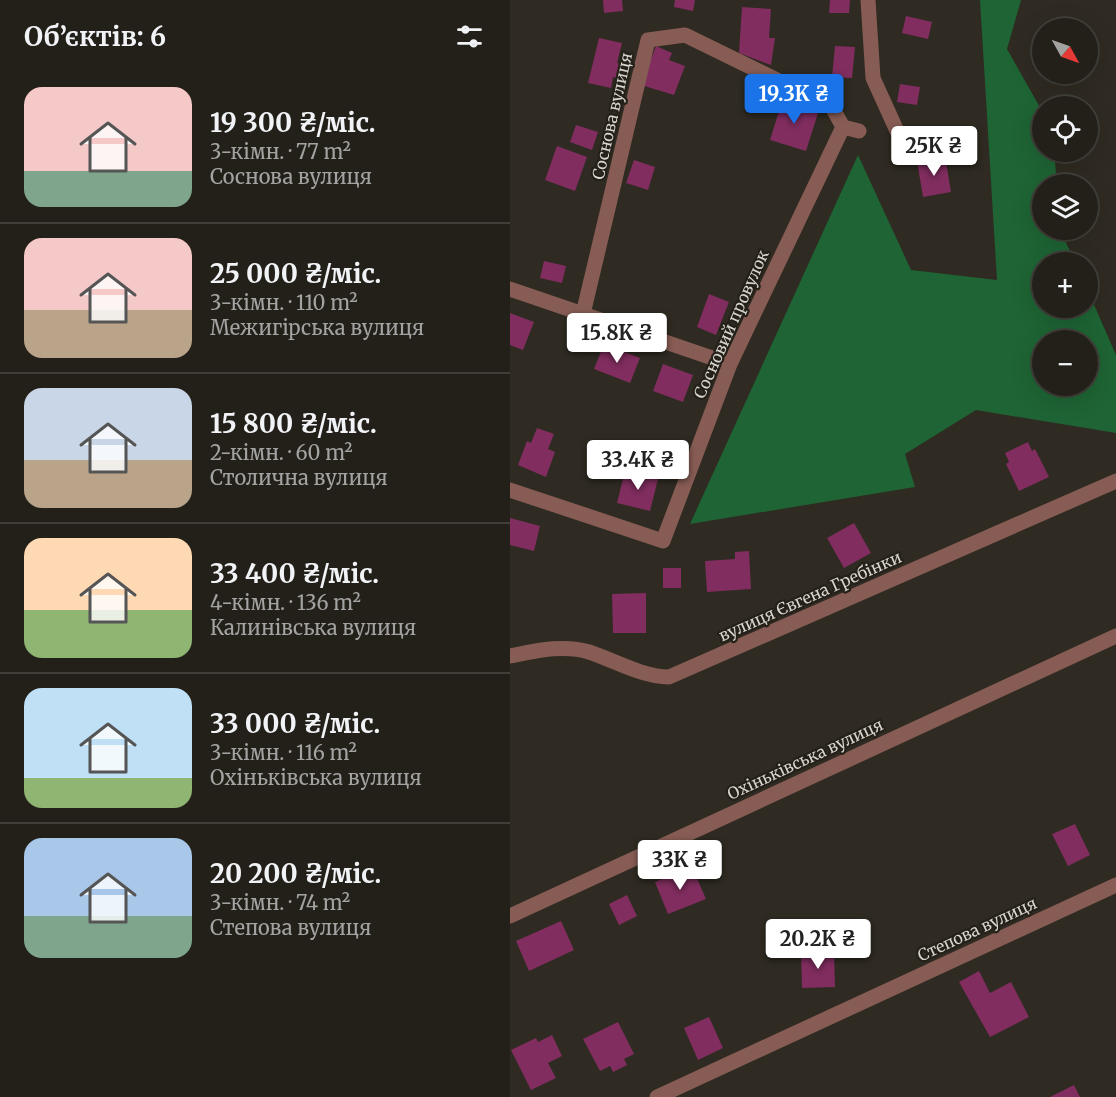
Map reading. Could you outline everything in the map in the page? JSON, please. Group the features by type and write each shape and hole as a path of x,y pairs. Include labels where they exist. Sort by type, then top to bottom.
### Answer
{"street":[{"path":"868,0 873,78 907,153"},
{"name":"Соснова вулиця","path":"583,314 648,40 685,35 832,107 843,127"},
{"path":"843,127 859,132"},
{"name":"Сосновий провулок","path":"510,490 663,541 729,364 843,127"},
{"path":"510,288 729,364"},
{"name":"вулиця Євгена Гребінки","path":"510,656 549,649 586,651 651,677 669,677 1116,481"},
{"name":"Охіньківська вулиця","path":"510,916 1116,636"},
{"name":"Степова вулиця","path":"657,1097 1116,885"}],"green space":[{"path":"980,0 1021,0 1007,49 1034,96 1032,162 1055,162 1056,174 1032,174 1032,240 1065,240 1070,252 1032,252 1032,318 1098,318 1098,314 1116,355 1116,433 976,410 905,454 915,487 690,524 858,155 911,270 997,280"}],"building":[{"path":"603,0 622,0 623,11 604,13"},
{"path":"675,0 695,0 693,11 674,7"},
{"path":"830,0 850,0 849,13 829,13"},
{"path":"742,7 771,9 769,38 775,38 771,65 739,53"},
{"path":"906,16 932,22 928,39 902,33"},
{"path":"599,38 622,43 617,63 625,65 621,79 613,77 611,88 588,83"},
{"path":"656,46 672,53 669,60 685,66 674,95 641,85"},
{"path":"835,46 855,47 852,78 832,77"},
{"path":"900,84 920,87 917,105 897,102"},
{"path":"783,98 819,110 806,151 770,140"},
{"path":"576,125 598,132 592,150 570,142"},
{"path":"557,146 587,157 575,191 545,180"},
{"path":"945,156 951,192 923,197 917,161"},
{"path":"634,160 655,167 648,190 626,183"},
{"path":"544,261 566,266 562,283 540,278"},
{"path":"709,294 729,302 716,335 697,327"},
{"path":"510,313 534,322 523,350 510,345"},
{"path":"604,344 640,358 630,383 594,369"},
{"path":"663,364 693,375 683,402 653,391"},
{"path":"537,428 554,434 548,449 555,452 546,477 518,465 527,441 531,443"},
{"path":"1028,442 1032,451 1035,449 1049,477 1019,491 1006,464 1009,462 1005,453"},
{"path":"625,471 658,479 650,511 617,503"},
{"path":"510,518 540,526 534,551 510,545"},
{"path":"854,523 871,553 844,568 827,538"},
{"path":"749,551 751,589 707,592 705,561 735,559 735,552"},
{"path":"663,568 681,568 681,588 663,588"},
{"path":"646,593 646,633 613,633 612,594"},
{"path":"1075,824 1090,855 1068,866 1052,834"},
{"path":"692,867 706,899 668,914 655,882"},
{"path":"627,895 637,916 619,925 609,904"},
{"path":"561,921 574,950 529,971 516,941"},
{"path":"834,952 835,987 802,988 801,953"},
{"path":"979,971 990,993 1011,982 1029,1017 990,1037 959,982"},
{"path":"709,1017 723,1048 698,1060 684,1028"},
{"path":"618,1022 634,1054 624,1059 627,1065 613,1072 610,1066 600,1071 583,1039"},
{"path":"552,1035 562,1056 548,1063 556,1078 531,1090 511,1050 536,1038 538,1042"},
{"path":"1074,1085 1080,1097 1050,1097"}]}
